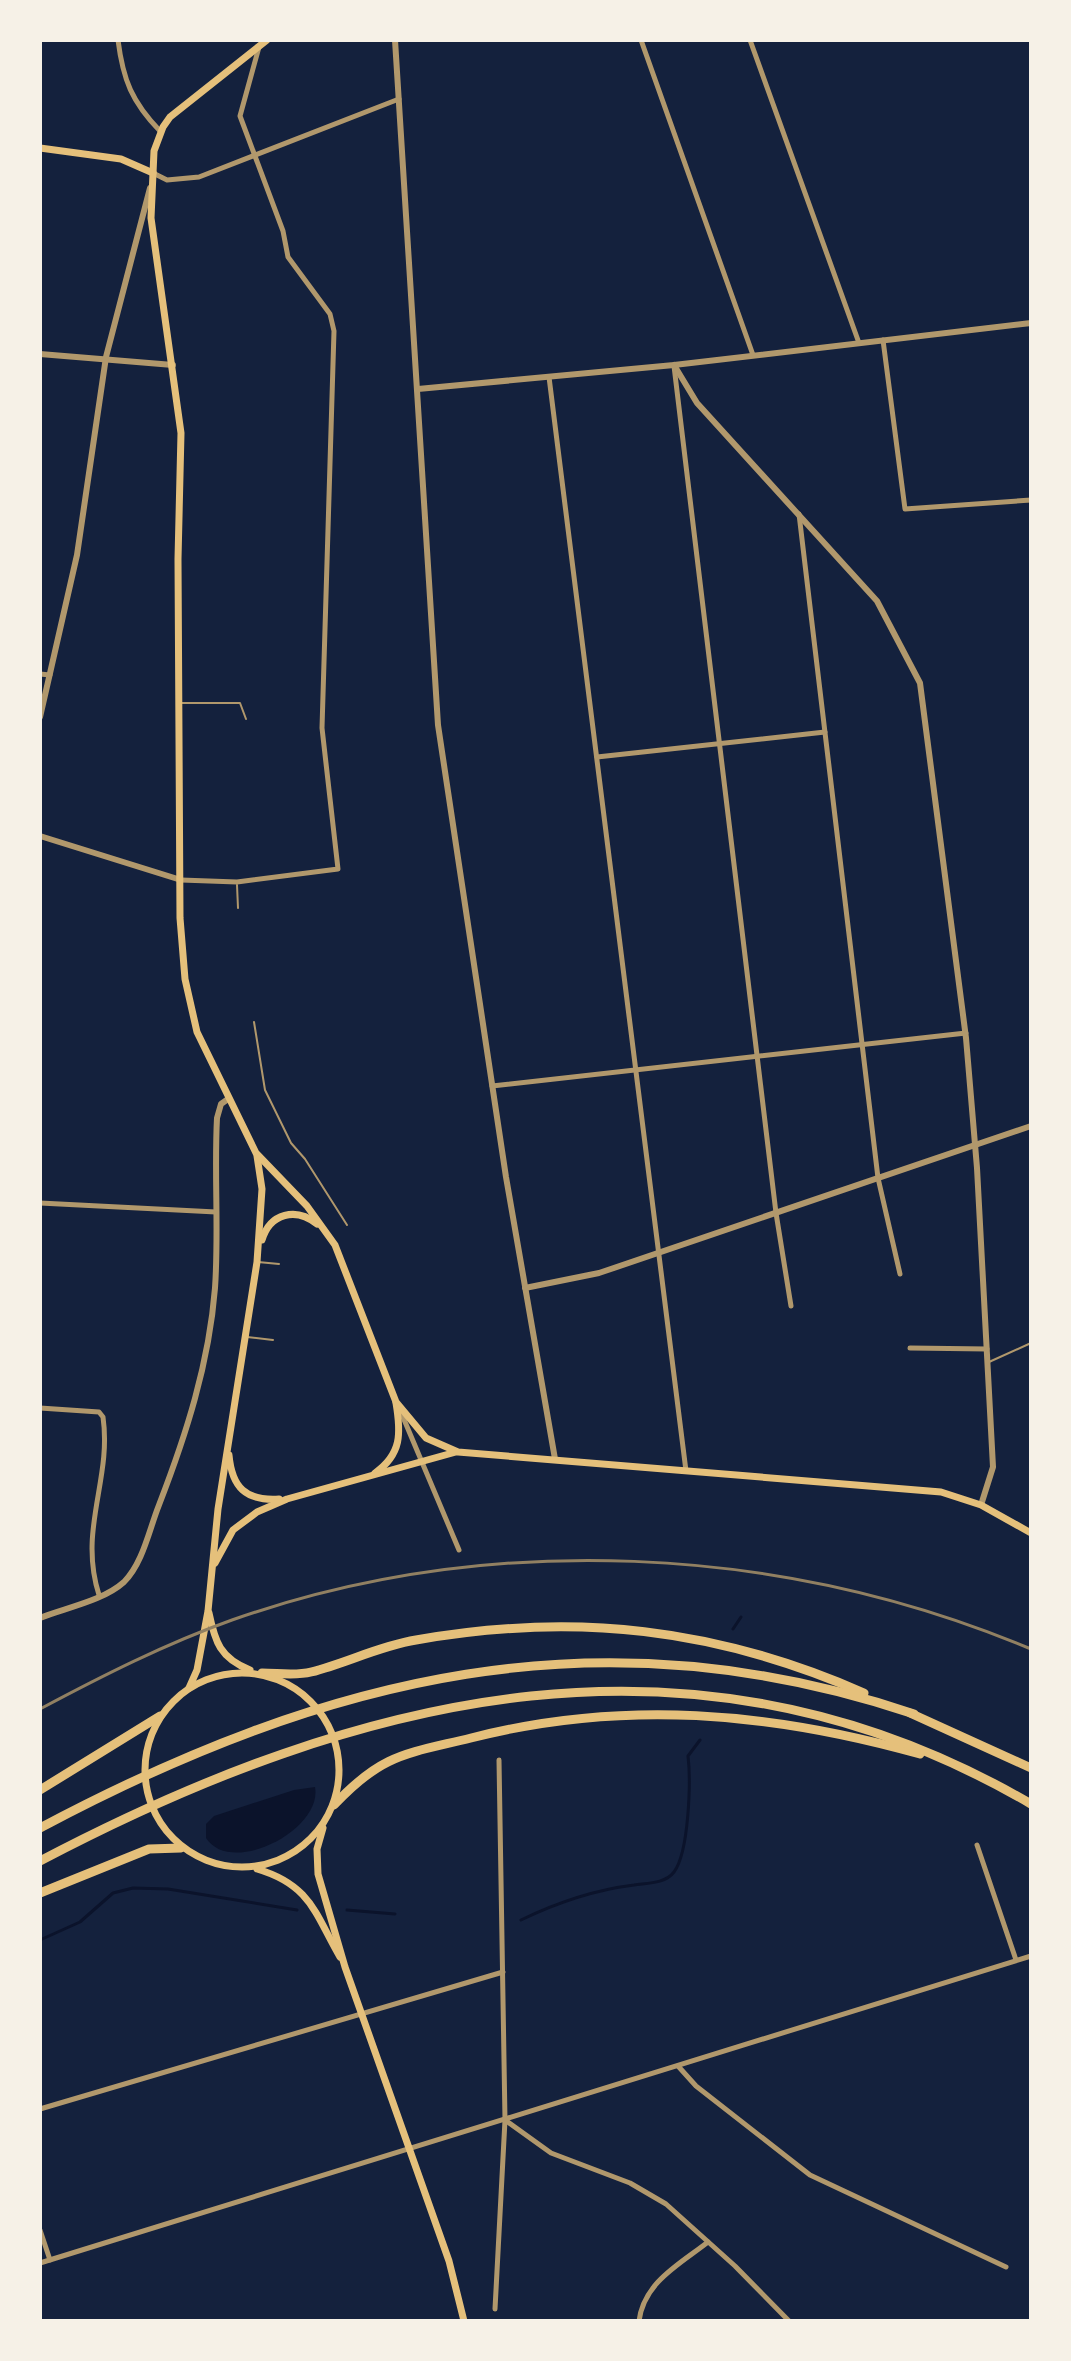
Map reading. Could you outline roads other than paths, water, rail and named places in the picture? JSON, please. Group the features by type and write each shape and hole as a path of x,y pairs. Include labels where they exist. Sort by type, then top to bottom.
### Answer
{"highway":[{"path":"258,1672 311,1672 374,1649 448,1635 526,1626 597,1625 671,1633 754,1652 914,1714 1031,1768"},
{"path":"40,1828 171,1764 288,1719 417,1682 498,1667 572,1661 634,1661 718,1667 786,1678 914,1714"},
{"path":"40,1861 176,1795 306,1745 366,1726 513,1695 604,1690 665,1692 726,1698 814,1715 888,1737 960,1766 1031,1804"},
{"path":"334,1805 370,1769 398,1755 531,1724 620,1714 693,1713 786,1723 865,1739 960,1766"},
{"path":"40,1790 160,1716"},
{"path":"40,1893 149,1849 181,1848"}],"main road":[{"path":"267,40 182,106 160,131 153,173 151,225 173,365 182,452 181,949 190,1005 201,1042 228,1099 256,1153 327,1232 341,1259 396,1402 400,1430 396,1451 381,1469 366,1477"},
{"path":"40,148 124,160 153,173"},
{"path":"256,1153 262,1189 257,1262"},
{"path":"188,1689 197,1670 208,1611 213,1549 228,1445 264,1231 279,1216 298,1214 327,1232"},
{"path":"396,1402 426,1438 458,1452 941,1492 981,1505 1031,1533"},
{"path":"228,1445 231,1471 241,1492 257,1499 287,1499"},
{"path":"214,1566 228,1537 241,1522 287,1499 458,1452"},
{"path":"208,1611 217,1647 230,1660 302,1693 326,1724 338,1761 334,1805 317,1849 317,1870 345,1967 456,2284 464,2321"},
{"path":"258,1672 214,1677 188,1689 160,1716 146,1753 146,1784 156,1815 181,1848 218,1866 255,1868 290,1883 307,1898 345,1967"},
{"path":"255,1868 298,1849 325,1822"}],"street":[{"path":"118,40 130,91 138,107 160,131"},
{"path":"395,40 438,725 492,1086 555,1459"},
{"path":"641,40 753,355"},
{"path":"750,40 859,343"},
{"path":"40,836 181,880 237,882 338,869 322,728 333,325 325,307 292,265 243,123 240,110 259,46"},
{"path":"40,717 79,542 106,357 153,173 167,180 189,179 256,157 400,99"},
{"path":"418,389 674,365 1031,323"},
{"path":"883,340 905,509 1031,500"},
{"path":"40,354 106,357 173,365"},
{"path":"674,365 697,403 877,601 920,683 966,1033 975,1145 993,1467 981,1505"},
{"path":"674,365 776,1213 791,1306"},
{"path":"549,377 686,1471"},
{"path":"798,511 878,1178 900,1274"},
{"path":"40,674 50,675"},
{"path":"597,757 825,732"},
{"path":"492,1086 966,1033"},
{"path":"40,1618 120,1585 139,1560 198,1395 214,1298 217,1118 221,1104 228,1099"},
{"path":"525,1288 599,1273 659,1254 1031,1126"},
{"path":"40,1203 216,1212"},
{"path":"910,1348 987,1349"},
{"path":"396,1402 459,1550"},
{"path":"40,1408 102,1415 103,1451 90,1554 99,1595"},
{"path":"495,2309 505,2120 499,1760"},
{"path":"977,1845 1016,1960"},
{"path":"40,2263 1031,1956"},
{"path":"40,2109 503,1972"},
{"path":"678,2066 696,2086 810,2175 1006,2267"},
{"path":"505,2120 551,2153 642,2188 708,2242 789,2321"},
{"path":"40,2230 50,2260"},
{"path":"639,2321 642,2305 651,2288 708,2242"}],"lane":[{"path":"180,703 240,703 246,719"},
{"path":"237,882 238,908"},
{"path":"254,1022 265,1090 291,1143 305,1159 347,1225"},
{"path":"257,1262 279,1264"},
{"path":"246,1337 273,1340"},
{"path":"988,1363 1031,1343"}],"water":[{"path":"315,1787 314,1803 305,1819 273,1843 235,1853 218,1849 206,1838 206,1824 214,1816 294,1790"}],"waterway":[{"path":"733,1629 741,1617"},
{"path":"521,1920 576,1898 656,1882 674,1872 686,1833 688,1756 700,1740"},
{"path":"40,1940 80,1922 113,1893 133,1888 168,1889 297,1910"},
{"path":"347,1910 395,1914"}],"railway":[{"path":"40,1709 134,1661 232,1620 330,1591 430,1572 532,1562 634,1561 736,1570 837,1588 935,1614 1031,1649"}]}
